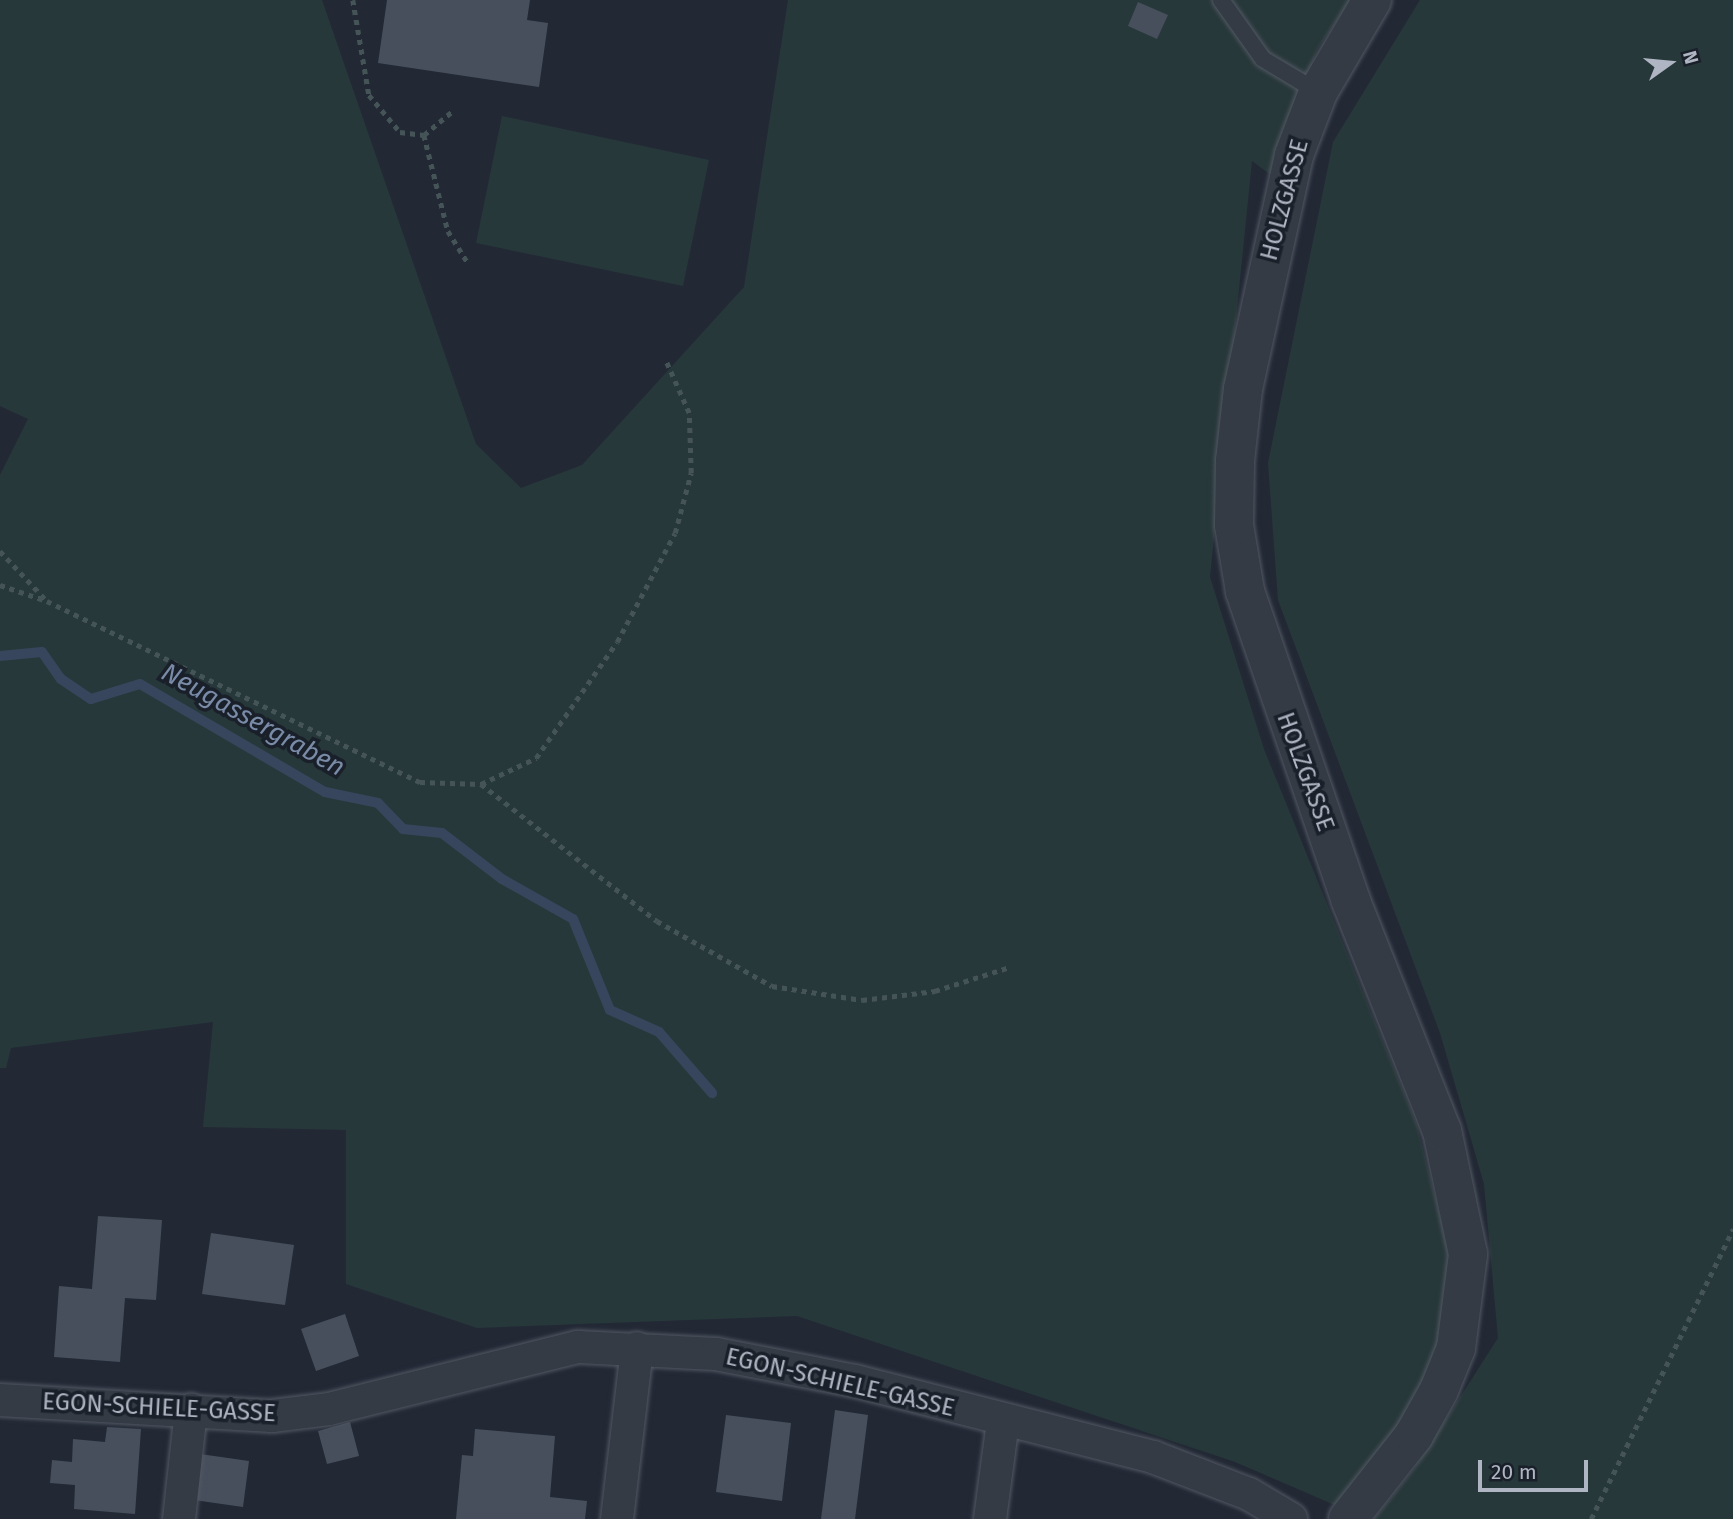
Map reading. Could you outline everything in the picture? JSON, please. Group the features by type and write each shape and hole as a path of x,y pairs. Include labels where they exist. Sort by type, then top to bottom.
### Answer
{"street":[{"name":"HOLZGASSE","path":"1348,1519 1414,1435 1439,1390 1456,1348 1468,1254 1442,1131 1273,683 1245,590 1234,525 1235,461 1248,361 1294,155 1318,92 1372,0"},
{"name":"EGON-SCHIELE-GASSE","path":"0,1400 272,1416 329,1409 529,1354 578,1347 716,1354 855,1381 1003,1422 1176,1465 1249,1494 1291,1519"},
{"path":"617,1519 637,1348"},
{"path":"179,1519 191,1410"},
{"path":"990,1519 1003,1422"}],"lane":[{"path":"1221,0 1263,59 1318,92"}],"path":[{"path":"353,0 369,95 400,132 424,135 453,111"},
{"path":"424,135 449,231 468,264"},
{"path":"0,585 47,601 420,782 481,784 536,758 617,642 675,533 691,473 689,413 664,359"},
{"path":"0,551 47,601"},
{"path":"481,784 657,921 772,986 862,999 935,991 1010,967"},
{"path":"1591,1519 1733,1229"}],"shaded area":[{"path":"0,0 322,0 476,444 521,488 582,465 744,287 788,0 1351,0 1317,50 1271,175 1252,161 1210,577 1264,749 1417,1125 1450,1257 1440,1340 1410,1409 1337,1506 1235,1462 797,1316 477,1328 346,1284 346,1130 203,1127 213,1022 11,1048 6,1068 0,1068 0,475 28,419 0,406"},
{"path":"1420,0 1733,0 1733,1519 1374,1519 1414,1469 1498,1338 1484,1184 1440,1033 1278,600 1268,463 1333,142"},
{"path":"502,116 709,160 683,286 476,243"}],"building":[{"path":"387,0 530,0 527,20 548,23 539,87 378,63"},
{"path":"1138,2 1168,15 1157,39 1128,26"},
{"path":"98,1216 162,1220 156,1300 125,1298 120,1362 54,1357 59,1286 92,1289"},
{"path":"211,1233 294,1245 285,1305 202,1294"},
{"path":"345,1314 359,1356 316,1371 301,1329"},
{"path":"835,1410 868,1415 855,1519 821,1519"},
{"path":"726,1415 791,1423 782,1501 716,1492"},
{"path":"350,1422 359,1456 327,1464 318,1431"},
{"path":"107,1427 141,1429 135,1514 74,1509 75,1485 50,1483 52,1460 72,1462 73,1439 105,1442"},
{"path":"475,1429 555,1436 550,1497 587,1501 585,1519 456,1519 462,1455 473,1456"},
{"path":"200,1454 249,1461 243,1507 194,1500"}],"waterway":[{"name":"Neugassergraben","path":"0,656 42,652 61,679 91,699 140,684 325,792 378,803 403,829 442,833 502,879 573,919 610,1010 659,1032 712,1093"}]}
